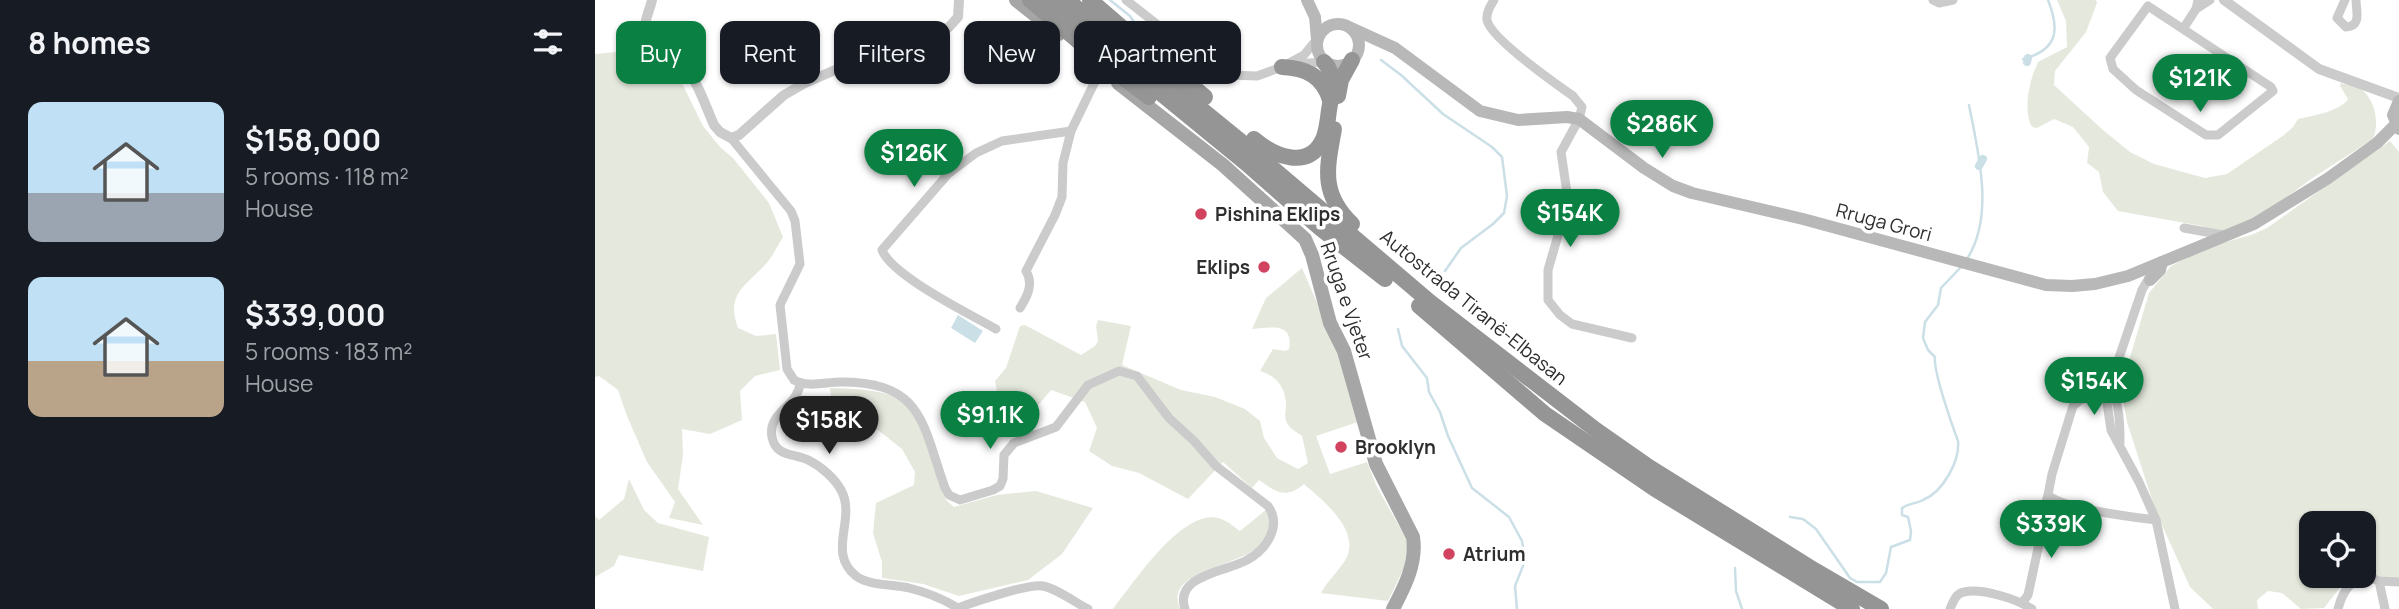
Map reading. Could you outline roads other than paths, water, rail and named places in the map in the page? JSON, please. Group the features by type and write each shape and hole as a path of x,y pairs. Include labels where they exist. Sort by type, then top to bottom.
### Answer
{"highway":[{"path":"1030,0 1146,95 1223,151 1246,163"},
{"name":"Autostrada Tiranë-Elbasan","path":"1047,0 1545,414 1655,489 1852,609"},
{"name":"Autostrada Tiranë-Elbasan","path":"1067,0 1244,144 1413,288 1539,387 1639,459 1814,570 1881,609"},
{"path":"1090,0 1115,21"},
{"path":"1353,60 1340,85 1328,189 1339,211 1395,261 1413,288"},
{"path":"1189,84 1262,146 1278,155 1298,157 1318,145 1325,132 1332,79 1324,62"},
{"path":"1282,67 1298,68 1315,75 1325,87 1330,103"},
{"path":"1183,84 1244,144"}],"main road":[{"name":"Rruga e Vjeter","path":"1016,0 1074,47"},
{"path":"1308,0 1328,16 1391,46 1480,111 1518,120 1567,117 1579,119"},
{"path":"1308,0 1315,17 1318,54 1324,62 1339,66 1376,45 1391,46"},
{"path":"1317,39 1326,27 1346,25 1356,34 1359,44 1353,60"},
{"name":"Rruga e Vjeter","path":"1120,84 1223,165 1305,239 1312,255 1330,323 1345,351 1376,464 1413,537 1415,547 1411,568 1394,609"},
{"path":"2397,103 2398,129"},
{"name":"Rruga Grori","path":"1579,119 1644,169 1673,186 2046,285 2059,286 2145,277 2162,262 2196,242 2214,241 2269,216 2398,129"}],"street":[{"path":"652,0 644,28 649,39 688,70 714,125 731,138 791,211 795,221 800,264 783,296 781,314 787,369 794,380 800,383 871,383 895,391 909,402 923,421 945,488 949,495 960,500 1000,486 1008,449 1019,441 1056,428 1088,385 1119,371 1137,376 1168,418 1194,441 1216,466 1261,499 1274,514 1270,539 1248,560 1205,574 1198,579 1184,594 1182,602 1185,609"},
{"path":"731,138 739,135 784,95 804,83 870,55 948,28 958,17 959,0"},
{"path":"1126,0 1217,71 1228,75 1257,76 1282,67 1304,55 1317,39"},
{"path":"1494,0 1487,18 1497,37 1573,96 1582,107 1579,119 1561,152 1567,193 1563,218 1548,270 1549,300 1560,315 1572,324 1632,338"},
{"path":"1933,0 1939,3 1953,0"},
{"path":"2183,29 2197,4 2210,0"},
{"path":"2224,0 2319,69 2377,91 2397,103"},
{"path":"2345,0 2337,18 2341,25 2346,27 2357,21 2356,0"},
{"path":"2148,6 2183,29 2271,87 2273,91 2218,135 2206,135 2136,90 2113,69 2110,58 2148,6"},
{"path":"1282,67 1324,62"},
{"path":"1020,309 1029,293 1030,276 1026,271 1062,197 1063,163 1071,131 1094,84"},
{"path":"996,329 912,280 888,261 882,250 948,174 976,153 1002,141 1071,131"},
{"path":"2196,242 2184,228 2229,235"},
{"path":"2145,277 2106,396 2111,430 2120,443 2156,520 2175,609"},
{"path":"800,383 794,400 775,419 771,435 776,448 809,460 830,477 843,494 846,515 841,553 851,571 861,579 916,590 957,608 1038,585 1052,589 1088,609"},
{"path":"2022,603 2028,595 2042,530 2043,511 2073,406 2080,400 2110,388"},
{"path":"2048,495 2099,512 2156,520"},
{"path":"2338,609 2342,595 2351,582 2367,576 2379,581 2399,582"},
{"path":"2379,581 2385,609"},
{"path":"1950,609 1956,596 1965,591 2000,595 2032,609"}],"waterway":[{"path":"1110,0 1133,21"},
{"path":"2023,59 2043,50 2053,37 2054,21 2048,0"},
{"path":"2027,62 2028,58"},
{"path":"1381,60 1443,114 1492,147 1502,157 1507,196 1504,213 1461,248 1445,271"},
{"path":"1967,259 1975,242 1982,203 1980,163 1969,105"},
{"path":"1979,166 1983,159"},
{"path":"1790,517 1803,519 1816,529 1850,578 1857,582 1880,582 1886,573 1891,547 1910,540 1908,517 1902,515 1902,508 1923,500 1937,490 1949,475 1958,449 1958,441 1940,386 1935,357 1928,350 1923,338 1925,322 1938,305 1941,288 1961,267"},
{"path":"1398,329 1402,346 1427,378 1429,392 1472,488 1509,517 1522,541 1525,561 1515,586 1517,609"},
{"path":"1735,568 1736,591 1742,609"}],"place":[{"name":"Pishina Eklips","path":"1201,214"},
{"name":"Eklips","path":"1264,267"},
{"name":"Brooklyn","path":"1341,447"},
{"name":"Atrium","path":"1449,554"}]}
